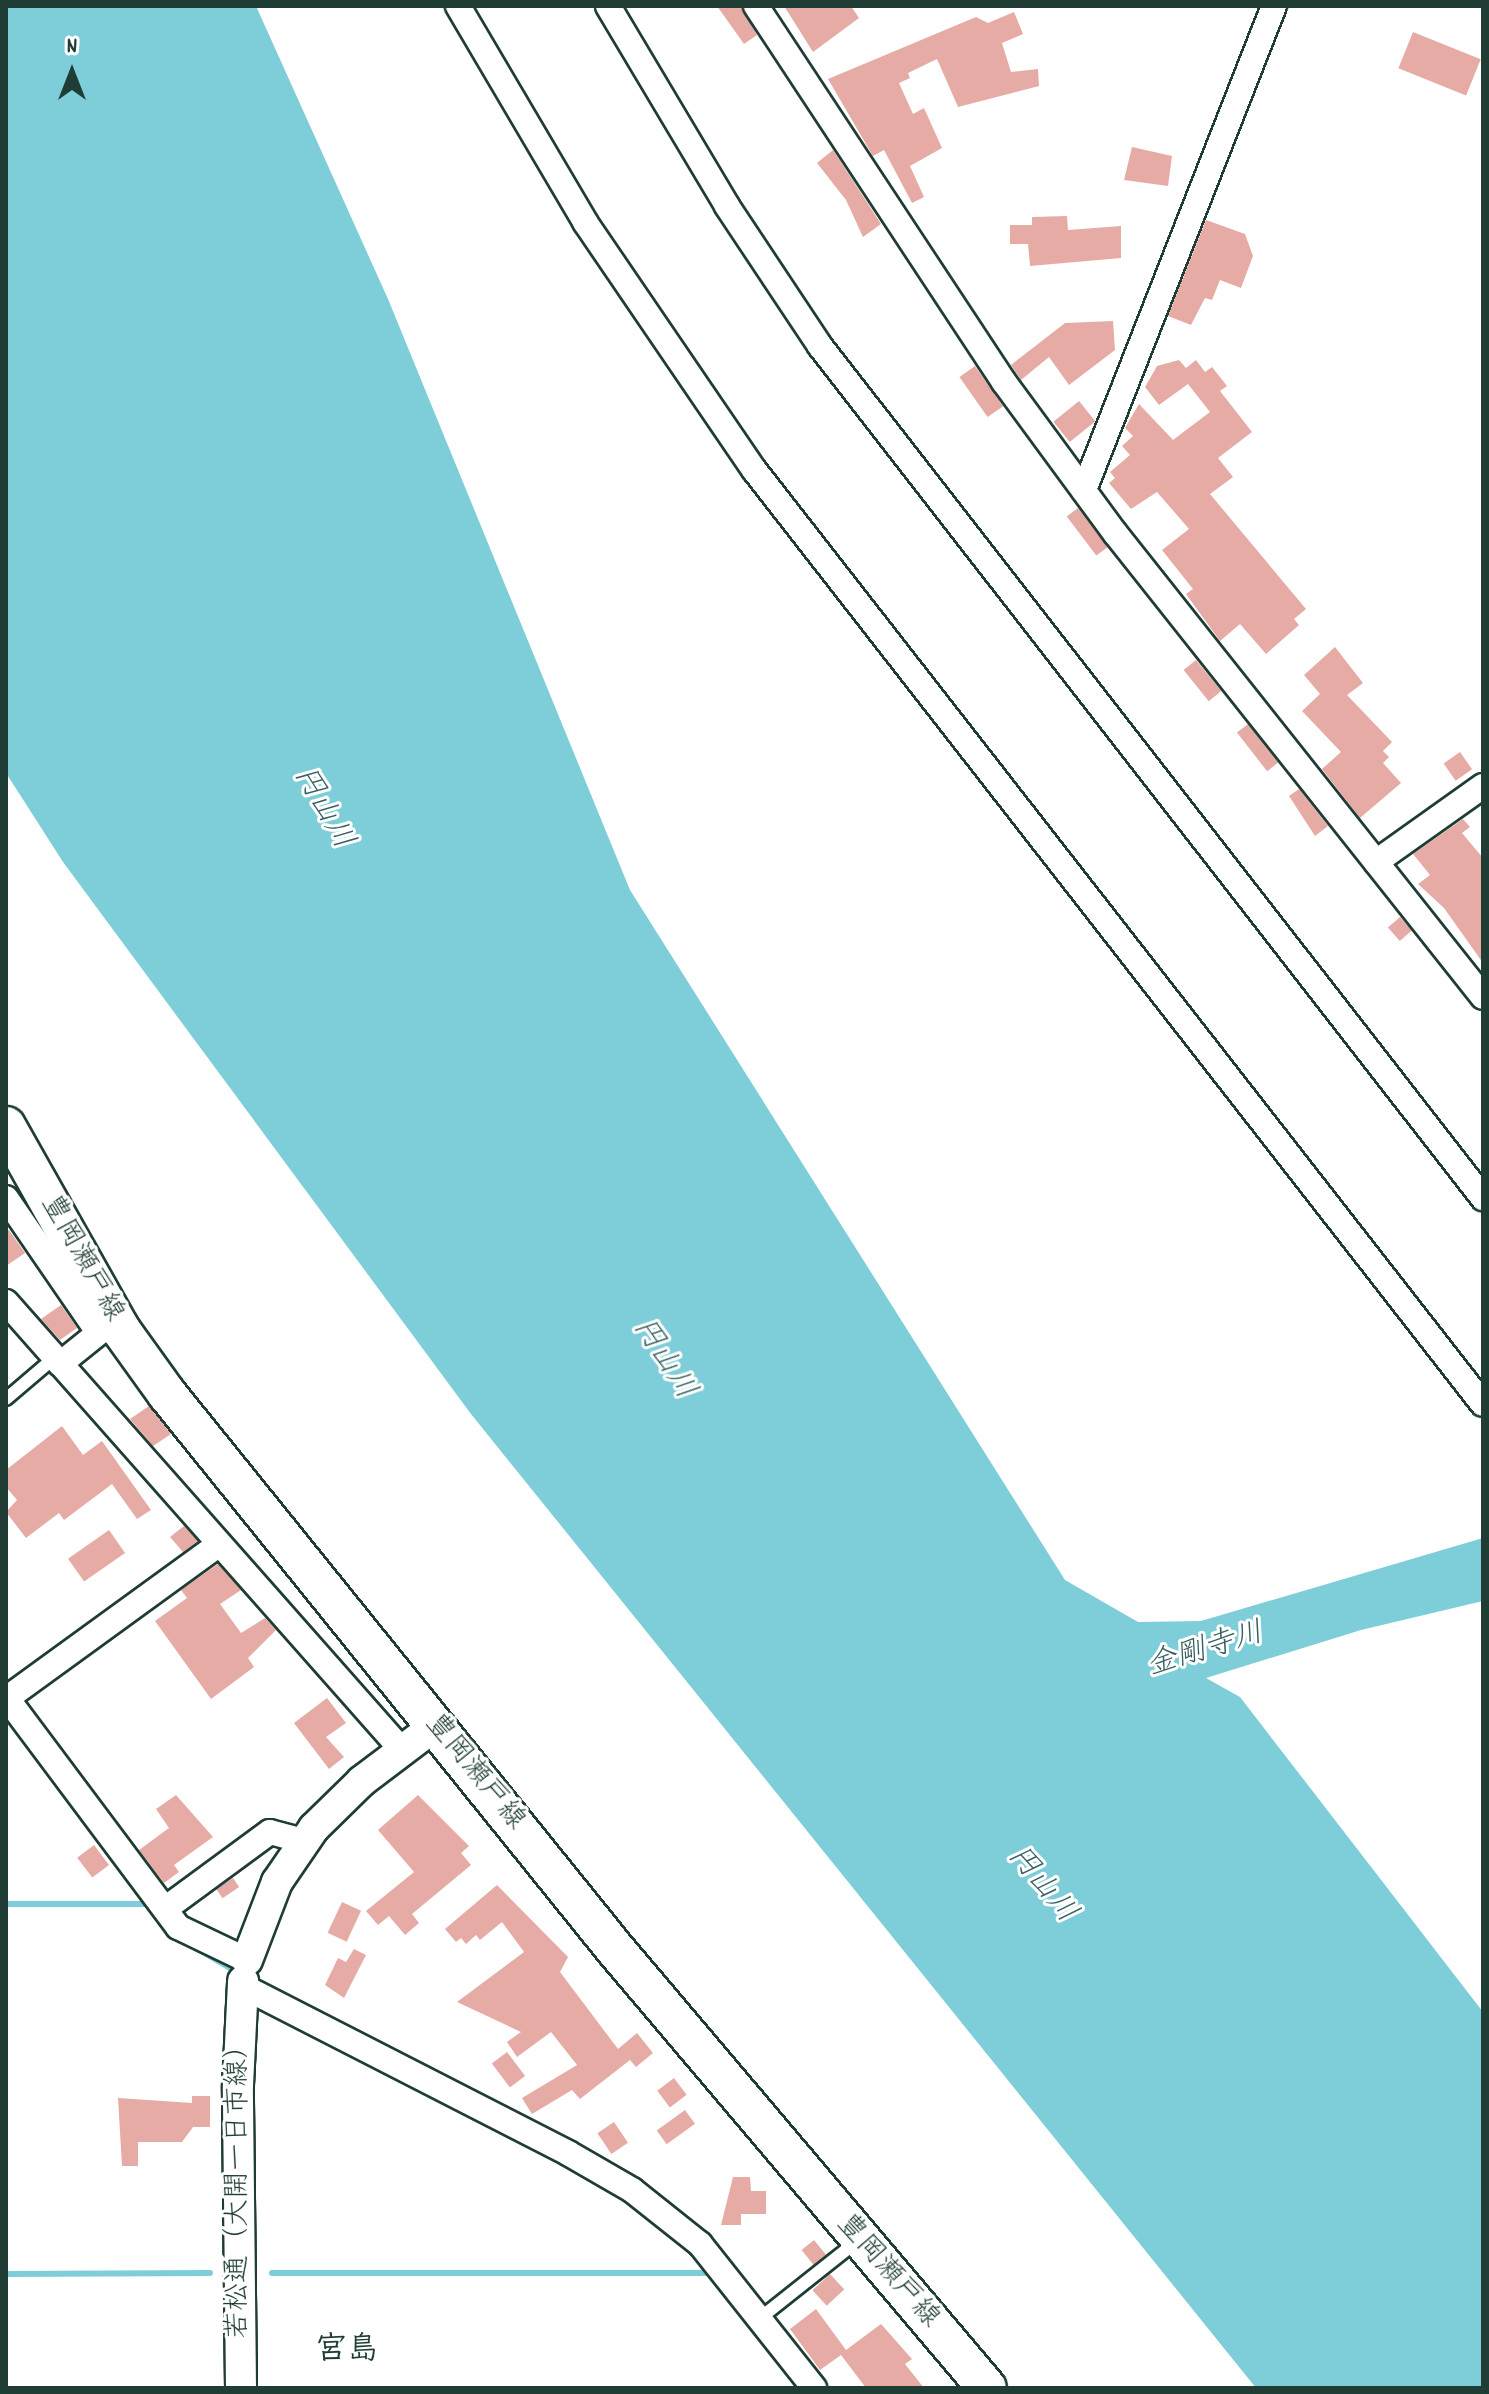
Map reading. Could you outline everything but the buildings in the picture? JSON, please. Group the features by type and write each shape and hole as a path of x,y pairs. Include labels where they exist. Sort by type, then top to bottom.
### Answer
{"main road":[{"name":"豊岡瀬戸線","path":"6,1126 106,1326 167,1394 615,1949 987,2388"}],"street":[{"path":"458,6 585,222 755,471 1483,1404"},
{"path":"608,6 670,115 820,346 1483,1198"},
{"path":"756,6 1004,382 1084,490 1483,997"},
{"path":"1084,490 1274,6"},
{"path":"1376,862 1483,786"},
{"path":"6,1198 106,1326 57,1361"},
{"path":"6,1302 402,1750"},
{"path":"218,1545 6,1698 165,1909 194,1939 244,1976 617,2180 700,2244 763,2315 814,2388"},
{"name":"若松通（大開一日市線）","path":"241,2388 244,1976 277,1882 304,1841 362,1781 436,1725"},
{"path":"165,1909 270,1832 304,1841"}],"lane":[{"path":"6,1399 57,1361"},
{"path":"763,2315 859,2240"}],"water":[{"path":"6,6 256,6 388,299 630,890 1065,1580 1138,1622 1201,1621 1483,1538 1483,1601 1361,1630 1206,1678 1240,1697 1483,2012 1483,2388 1256,2388 471,1414 63,862 6,773"}],"waterway":[{"path":"6,1904 150,1904"},
{"path":"172,1934 237,1972"},
{"path":"6,2274 210,2273"},
{"path":"272,2273 713,2273"}],"district":[{"name":"宮島","path":"347,2352"}],"water label":[{"name":"円山川","path":"321,809"},
{"name":"円山川","path":"662,1360"},
{"name":"金剛寺川","path":"1206,1652"},
{"name":"円山川","path":"1040,1886"}]}
